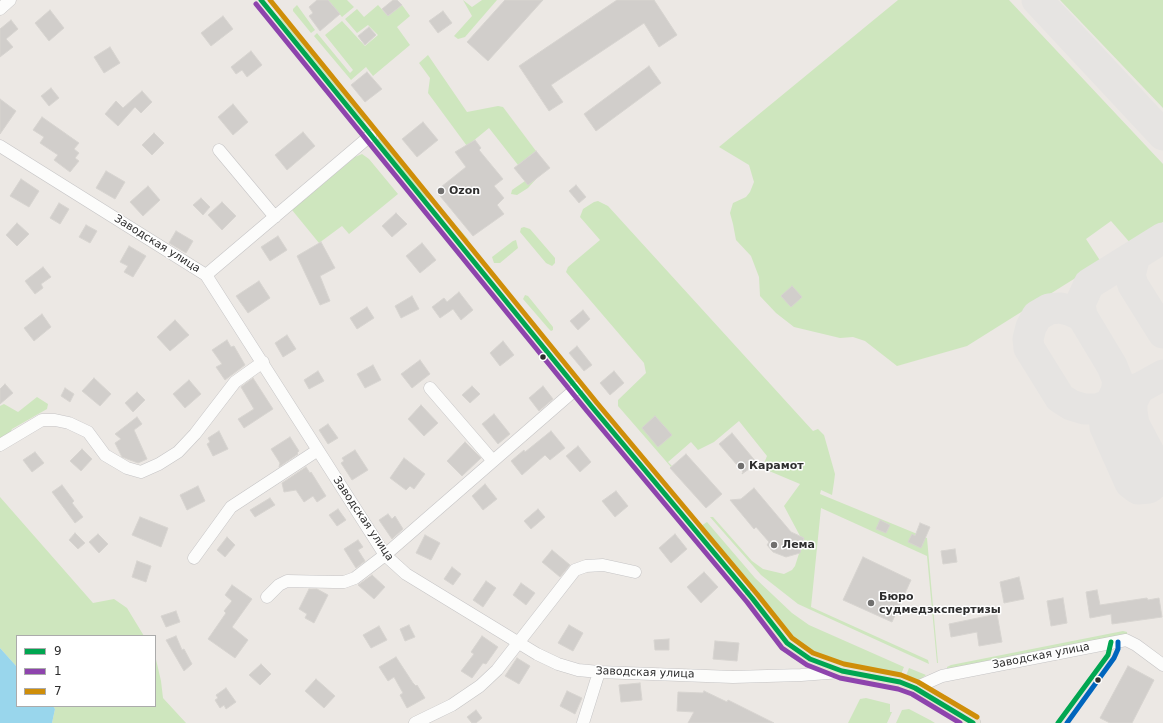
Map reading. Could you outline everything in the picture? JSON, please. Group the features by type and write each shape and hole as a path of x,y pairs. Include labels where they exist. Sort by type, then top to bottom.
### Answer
{"main road":[{"path":"752,598 787,643 796,651 810,659 842,672 900,682 915,688 944,704 973,723"}],"street":[{"path":"0,9 10,0"},
{"path":"206,275 370,136"},
{"name":"Заводская улица","path":"0,146 206,275 385,555 406,574 518,642 558,664 578,670 733,677 842,672"},
{"path":"219,150 275,217"},
{"path":"0,445 42,420 55,420 70,423 88,432 105,455 124,467 141,472 159,464 178,452 195,434 235,382 263,362"},
{"path":"430,388 493,461"},
{"path":"267,597 279,585 287,582 344,582 355,578 385,555 577,388"},
{"path":"194,558 231,507 318,450"},
{"path":"415,723 452,705 480,686 506,660 518,642 575,570 586,566 604,565 635,572"},
{"name":"Заводская улица","path":"915,688 942,676 1126,640 1136,645 1163,664"},
{"path":"583,723 599,672"}],"green space":[{"path":"328,0 347,0 354,7 342,17"},
{"path":"463,0 472,7 482,0 497,0 465,37 458,39 454,36 472,16"},
{"path":"898,0 1009,0 1163,164 1163,222 1132,245 1111,221 1086,239 1101,262 967,346 897,366 865,341 853,337 840,338 794,327 776,313 760,296 759,277 751,256 736,240 730,213 733,203 746,197 754,182 749,165 719,147"},
{"path":"1060,0 1163,0 1163,108"},
{"path":"297,5 315,30 311,33 293,11"},
{"path":"378,5 388,16 402,5 410,16 397,27 410,45 373,76 366,67 351,80 314,36 317,33 350,73 353,70 325,35 342,21 365,46 378,35 368,25 357,33 345,19 357,9 364,17"},
{"path":"282,14 366,120 364,122 280,19"},
{"path":"428,55 467,112 498,106 503,107 536,151 518,165 489,128 467,146 428,93 430,78 419,63"},
{"path":"380,137 429,196 426,199 377,140"},
{"path":"362,154 369,159 398,194 349,234 342,226 319,243 292,210 355,157"},
{"path":"537,178 528,188 517,195 511,194 512,190 525,181"},
{"path":"598,201 608,206 813,431 818,429 824,435 835,474 832,495 821,490 820,494 927,538 938,663 927,556 821,508 811,607 928,660 929,664 798,604 761,575 710,517 713,517 752,561 763,569 784,574 792,570 795,566 804,538 800,536 784,506 800,484 762,468 767,456 739,421 714,442 698,450 691,442 668,462 672,466 671,467 618,406 618,400 646,373 644,363 566,272 568,267 600,240 580,217 583,209"},
{"path":"453,222 469,240 461,239 450,225"},
{"path":"524,227 530,229 555,258 555,263 552,266 546,263 520,232 521,228"},
{"path":"516,240 518,248 500,263 494,263 492,257"},
{"path":"525,295 528,296 553,327 553,330 551,331 548,328 523,299"},
{"path":"37,397 48,404 47,409 12,429 10,433 0,440 0,406 4,404 18,412"},
{"path":"0,497 93,603 114,599 127,608 143,635 16,635 16,666 0,648"},
{"path":"707,522 755,578 792,613 809,625 904,667 899,679 835,663 800,647 700,531 701,526"},
{"path":"1123,631 1127,632 1127,635 947,669 947,667 951,665"},
{"path":"156,659 163,698 186,723 52,723 55,709 54,707 156,707"},
{"path":"909,668 926,675 915,683 904,681"},
{"path":"866,698 890,704 890,712 892,712 887,723 848,723 860,699"},
{"path":"909,709 935,723 896,723 902,710"}],"water":[{"path":"0,648 16,666 16,707 54,707 55,709 52,723 0,723"}],"building":[{"path":"317,0 328,0 340,14 320,31 309,16 313,13 309,7"},
{"path":"393,0 397,0 402,5 388,16 382,9"},
{"path":"505,0 543,0 488,61 467,42"},
{"path":"617,0 654,0 677,35 659,47 644,23 551,85 563,102 549,111 519,66"},
{"path":"50,10 64,28 49,41 35,23"},
{"path":"443,11 452,23 438,33 429,21"},
{"path":"223,16 233,29 211,46 201,33"},
{"path":"11,20 18,29 6,39 13,47 0,57 0,29"},
{"path":"369,27 376,35 365,45 358,36"},
{"path":"110,47 120,63 104,73 94,57"},
{"path":"251,51 262,65 247,77 242,70 236,74 231,67"},
{"path":"649,66 661,83 596,131 584,114"},
{"path":"367,72 382,89 365,102 351,85"},
{"path":"51,88 59,98 49,106 41,96"},
{"path":"142,91 152,102 141,113 135,107 118,126 105,114 116,101 123,108"},
{"path":"0,99 16,111 0,134"},
{"path":"233,104 248,122 233,135 218,117"},
{"path":"42,117 79,143 74,149 79,153 75,158 79,161 70,172 54,160 58,155 40,143 44,137 33,130"},
{"path":"423,122 438,140 417,157 402,139"},
{"path":"303,132 315,146 287,170 275,155"},
{"path":"154,133 164,143 152,155 142,145"},
{"path":"475,140 481,148 479,150 503,179 494,186 504,198 497,205 504,214 473,236 436,191 466,167 455,152"},
{"path":"536,151 550,168 528,185 514,168"},
{"path":"106,171 125,182 115,199 96,188"},
{"path":"21,179 39,191 29,207 10,196"},
{"path":"576,185 586,197 579,203 569,191"},
{"path":"148,186 160,200 143,216 130,202"},
{"path":"201,198 210,207 203,215 193,205"},
{"path":"222,202 236,216 222,230 208,215"},
{"path":"59,203 69,209 60,224 50,218"},
{"path":"396,213 407,224 392,237 382,226"},
{"path":"17,223 29,234 17,246 6,235"},
{"path":"86,225 97,231 90,243 79,237"},
{"path":"176,231 193,241 186,253 169,243"},
{"path":"278,236 287,250 270,261 261,247"},
{"path":"321,242 335,268 320,276 330,301 320,305 297,256"},
{"path":"422,243 436,260 420,273 406,256"},
{"path":"129,246 146,256 133,277 124,272 128,266 120,262"},
{"path":"43,267 51,277 41,284 43,288 35,294 25,281"},
{"path":"259,281 270,298 248,313 236,296"},
{"path":"792,286 802,297 791,307 781,296"},
{"path":"459,292 473,310 461,320 453,309 440,318 432,307 444,298 447,302"},
{"path":"412,296 419,309 401,318 395,306"},
{"path":"367,307 374,318 357,329 350,318"},
{"path":"583,310 590,319 578,330 570,321"},
{"path":"42,314 51,327 34,341 24,328"},
{"path":"175,320 189,335 170,351 157,337"},
{"path":"287,335 296,349 283,357 275,343"},
{"path":"227,340 231,347 234,346 245,365 225,380 216,367 222,364 212,350"},
{"path":"503,341 514,355 500,366 490,353"},
{"path":"577,346 592,365 584,371 569,353"},
{"path":"420,360 430,374 412,388 401,374"},
{"path":"373,365 381,380 365,388 357,374"},
{"path":"318,371 324,381 309,389 304,380"},
{"path":"614,371 624,383 610,395 600,383"},
{"path":"94,378 111,394 100,406 82,391"},
{"path":"253,378 273,409 244,428 238,419 254,409 241,387"},
{"path":"189,380 201,394 185,408 173,394"},
{"path":"5,384 13,393 0,404 0,389"},
{"path":"472,386 480,394 470,403 462,395"},
{"path":"543,386 553,399 539,411 529,398"},
{"path":"65,388 74,394 70,402 61,396"},
{"path":"137,392 145,400 133,412 125,403"},
{"path":"421,405 438,423 424,436 408,419"},
{"path":"494,414 510,434 498,444 482,424"},
{"path":"655,416 672,435 658,447 642,428"},
{"path":"137,417 142,424 134,430 147,459 138,463 122,457 115,443 121,439 115,434"},
{"path":"328,424 338,438 328,444 319,430"},
{"path":"219,431 228,449 213,456 207,444 210,442 208,438"},
{"path":"551,431 565,448 550,460 545,455 522,475 511,461"},
{"path":"732,433 757,463 742,474 743,472 719,444"},
{"path":"290,437 299,451 297,453 298,454 279,467 280,463 271,449"},
{"path":"465,442 481,458 462,476 447,461"},
{"path":"578,446 591,462 580,472 566,456"},
{"path":"82,449 92,459 81,471 70,461"},
{"path":"355,450 368,470 352,480 341,463 344,461 342,458"},
{"path":"35,452 44,463 32,472 23,460"},
{"path":"686,454 722,494 706,508 670,468"},
{"path":"404,458 425,474 414,489 410,486 406,490 390,478"},
{"path":"306,467 310,473 311,472 326,496 317,502 313,496 304,502 296,490 284,492 282,483"},
{"path":"485,484 497,499 483,510 472,496"},
{"path":"62,485 74,501 72,503 83,517 75,523 52,492"},
{"path":"198,486 205,501 187,510 180,495"},
{"path":"754,488 791,532 804,538 800,553 786,557 773,552 767,545 769,542 756,527 754,529 730,500 741,499"},
{"path":"616,491 628,506 615,517 602,501"},
{"path":"270,498 275,505 255,517 250,510"},
{"path":"338,509 346,520 337,526 329,515"},
{"path":"538,509 545,517 531,529 524,521"},
{"path":"388,514 392,519 395,516 403,529 392,539 379,520"},
{"path":"140,517 168,528 161,547 132,535"},
{"path":"880,520 890,525 886,533 876,529"},
{"path":"920,523 930,527 921,548 908,542 912,534 915,536"},
{"path":"75,533 85,543 78,549 69,540"},
{"path":"98,534 108,544 99,553 89,542"},
{"path":"675,534 687,549 671,563 659,548"},
{"path":"425,535 440,543 431,560 416,553"},
{"path":"227,537 235,545 225,557 217,550"},
{"path":"358,540 363,547 358,550 365,561 356,568 344,549"},
{"path":"955,549 957,562 943,564 941,551"},
{"path":"552,550 570,565 560,577 542,562"},
{"path":"863,557 911,580 892,622 843,600"},
{"path":"137,561 151,566 146,582 132,577"},
{"path":"452,567 461,574 453,585 444,579"},
{"path":"704,572 718,587 701,603 687,587"},
{"path":"372,575 385,587 374,599 358,585"},
{"path":"1019,577 1024,599 1004,603 1000,582"},
{"path":"486,581 496,588 483,607 473,600"},
{"path":"521,583 535,593 526,605 513,595"},
{"path":"232,585 252,599 232,627 248,640 235,658 208,639 226,613 224,611 232,601 225,595"},
{"path":"309,589 317,589 328,595 314,623 305,618 307,614 299,609"},
{"path":"1097,590 1100,605 1147,598 1148,600 1159,598 1162,617 1112,624 1111,614 1090,618 1086,592"},
{"path":"1063,598 1067,623 1051,626 1047,601"},
{"path":"176,611 180,622 166,627 161,616"},
{"path":"997,614 1002,642 979,646 977,632 951,637 949,624"},
{"path":"409,625 415,637 405,641 400,629"},
{"path":"569,625 583,633 573,651 558,643"},
{"path":"379,626 387,640 371,648 363,635"},
{"path":"176,636 182,650 184,649 192,664 184,671 166,640"},
{"path":"482,636 498,647 486,664 483,663 472,678 461,671 474,654 471,652"},
{"path":"669,639 669,650 655,650 654,640"},
{"path":"715,641 739,643 737,661 713,659"},
{"path":"396,657 425,698 407,708 400,695 403,693 394,677 388,681 379,667"},
{"path":"517,658 530,666 519,684 505,676"},
{"path":"261,664 271,674 260,685 249,675"},
{"path":"1128,666 1154,680 1132,723 1110,723 1100,718"},
{"path":"316,679 335,696 324,708 305,691"},
{"path":"640,683 642,700 621,702 619,685"},
{"path":"226,688 236,702 226,709 224,705 220,708 215,700 218,698 216,695"},
{"path":"567,691 582,698 575,714 560,706"},
{"path":"704,691 727,702 728,700 774,723 688,723 694,712 677,711 678,692 703,693"},
{"path":"476,710 482,718 476,723 472,723 467,717"}],"taxiway":[{"path":"1037,0 1163,135"},
{"path":"1159,472 1156,482 1149,488 1138,489 1130,483 1105,427 1104,416 1116,392 1118,381 1112,366 1082,316 1080,304 1089,284 1163,238"},
{"path":"1135,256 1130,275 1133,285 1163,333"},
{"path":"1082,316 1060,308 1049,309 1037,316 1031,327 1028,339 1029,348 1060,398 1071,405 1084,409 1097,409 1111,404 1163,375"},
{"path":"1139,388 1132,402 1134,424 1162,477"}],"transit line":[{"name":"9","path":"261,0 592,407 752,598 787,643 810,659 842,671 900,682 915,688 973,723"},
{"name":"7","path":"270,0 597,403 792,638 813,653 844,664 901,675 918,682 977,717"},
{"name":"1","path":"256,4 587,411 747,602 782,648 807,665 840,678 898,689 912,694 960,723"},
{"name":"9","path":"1058,723 1108,655 1111,642"},
{"path":"1067,723 1114,658 1118,649 1118,642"}],"place":[{"name":"Ozon","path":"441,191"},
{"name":"Карамот","path":"741,466"},
{"name":"Лема","path":"774,545"},
{"name":"Бюро судмедэкспертизы","path":"871,603"}]}
